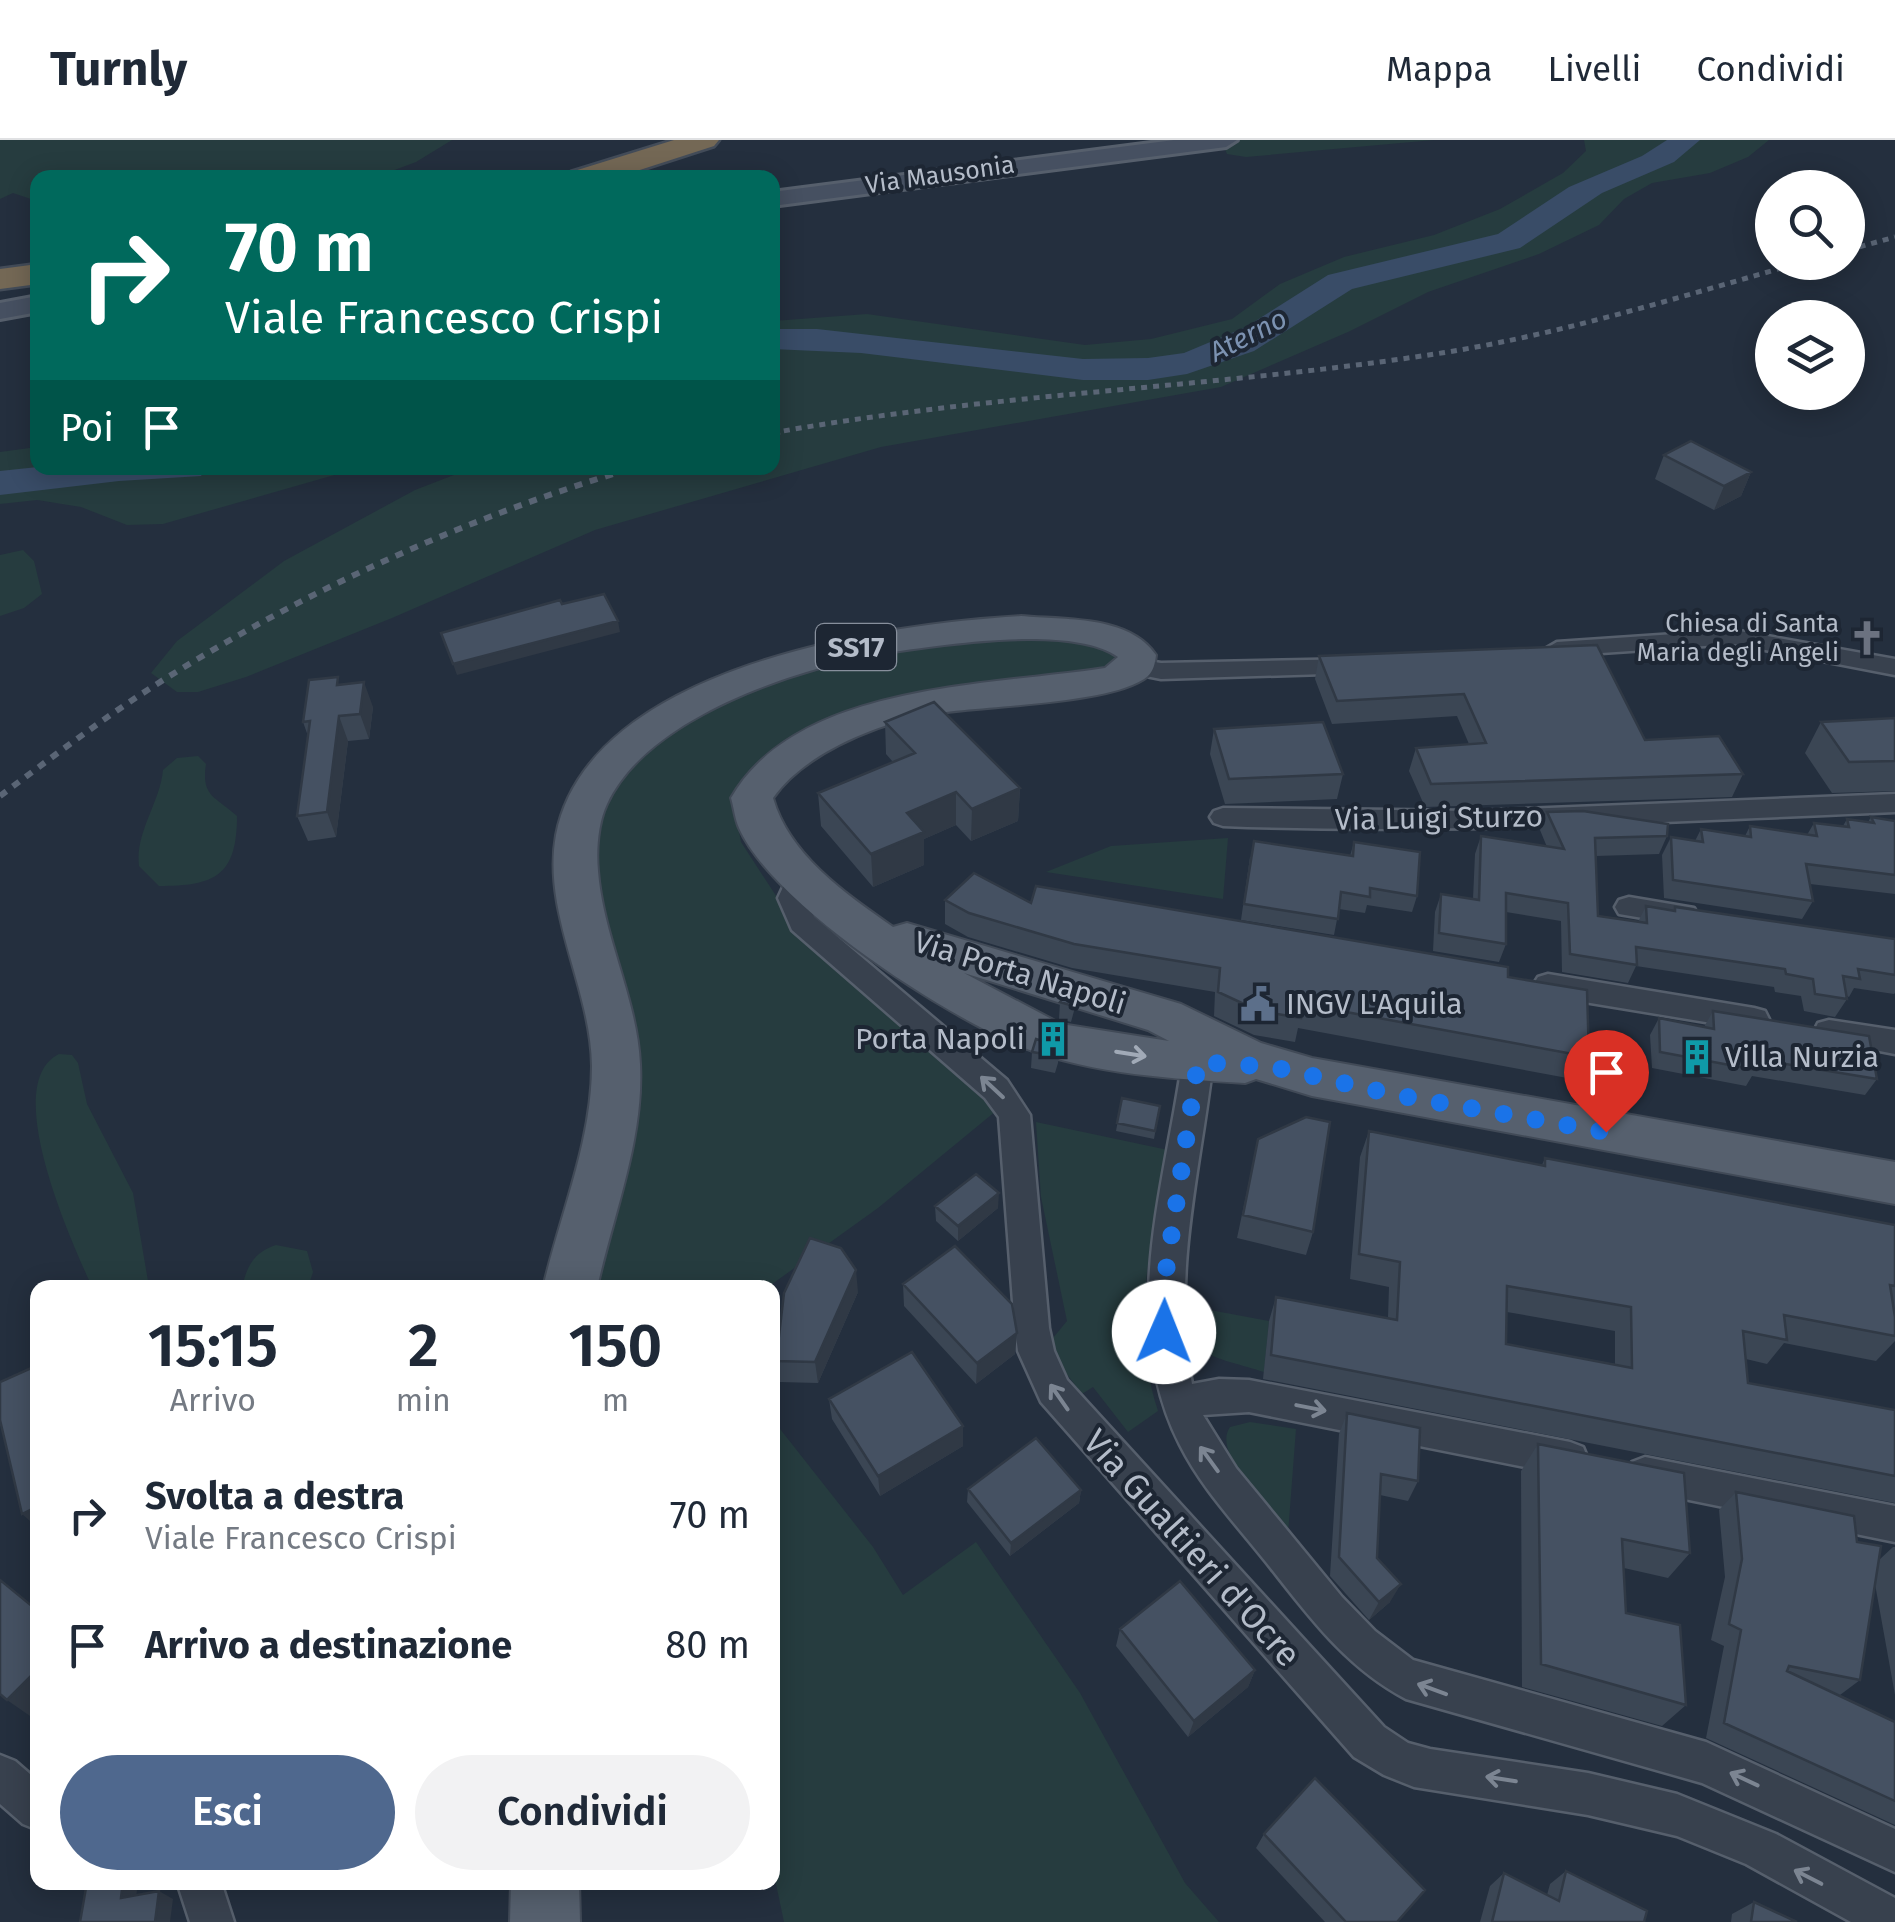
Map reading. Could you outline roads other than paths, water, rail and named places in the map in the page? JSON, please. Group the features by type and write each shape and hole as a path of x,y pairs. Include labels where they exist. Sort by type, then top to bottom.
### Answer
{"highway":[{"path":"608,170 704,140"},
{"path":"0,279 30,275"}],"main road":[{"name":"Via Mausonia","path":"780,197 1226,140"},
{"path":"0,311 30,305"},
{"name":"SS17","path":"572,1280 616,1079 612,1029 577,883 576,842 593,786 615,756 664,721 741,684 810,659 902,637 978,627 1053,628 1128,645 1137,655 1135,667"},
{"name":"Via Porta Napoli","path":"1135,667 1110,679 924,701 851,725 811,745 762,782 752,806 755,821 768,844 800,879 974,1003 1054,1039 1199,1048"},
{"name":"Via Porta Napoli","path":"842,909 918,943 1154,1014 1199,1048"},
{"path":"1199,1048 1396,1095 1895,1183"},
{"path":"545,1922 546,1890"}],"street":[{"path":"1535,651 1734,637 1895,667"},
{"path":"1135,667 1160,671 1382,664"},
{"name":"Via Luigi Sturzo","path":"1223,818 1514,817 1895,802"},
{"name":"Via Gualtieri d'Ocre","path":"800,879 792,898 802,922 996,1089 1014,1115 1032,1328 1040,1361 1054,1392 1369,1742 1385,1755 1416,1769 1602,1796 1693,1820 1895,1922"},
{"path":"1630,906 1705,918"},
{"path":"1512,979 1895,1042"},
{"path":"1199,1048 1163,1312 1180,1403 1208,1460 1351,1636 1390,1670 1450,1696 1706,1762 1895,1851"},
{"path":"1180,1403 1220,1395 1249,1396 1895,1524"},
{"path":"0,1776 30,1802"},
{"path":"202,1890 212,1922"}],"waterway":[{"name":"Aterno","path":"780,339 861,343 1083,370 1148,369 1187,363 1241,344 1340,282 1509,241 1580,193 1652,162 1685,140"},
{"name":"Aterno","path":"0,483 68,475"}],"railway":[{"path":"1865,245 1895,237"},
{"path":"780,432 1020,399 1270,375 1435,354 1574,326 1755,276"},
{"path":"0,796 146,691 279,613 452,532 611,475"}],"place":[{"name":"Chiesa di Santa Maria degli Angeli","path":"1867,638"},
{"name":"INGV L'Aquila","path":"1258,1004"},
{"name":"Porta Napoli","path":"1053,1039"},
{"name":"Villa Nurzia","path":"1697,1057"}]}
